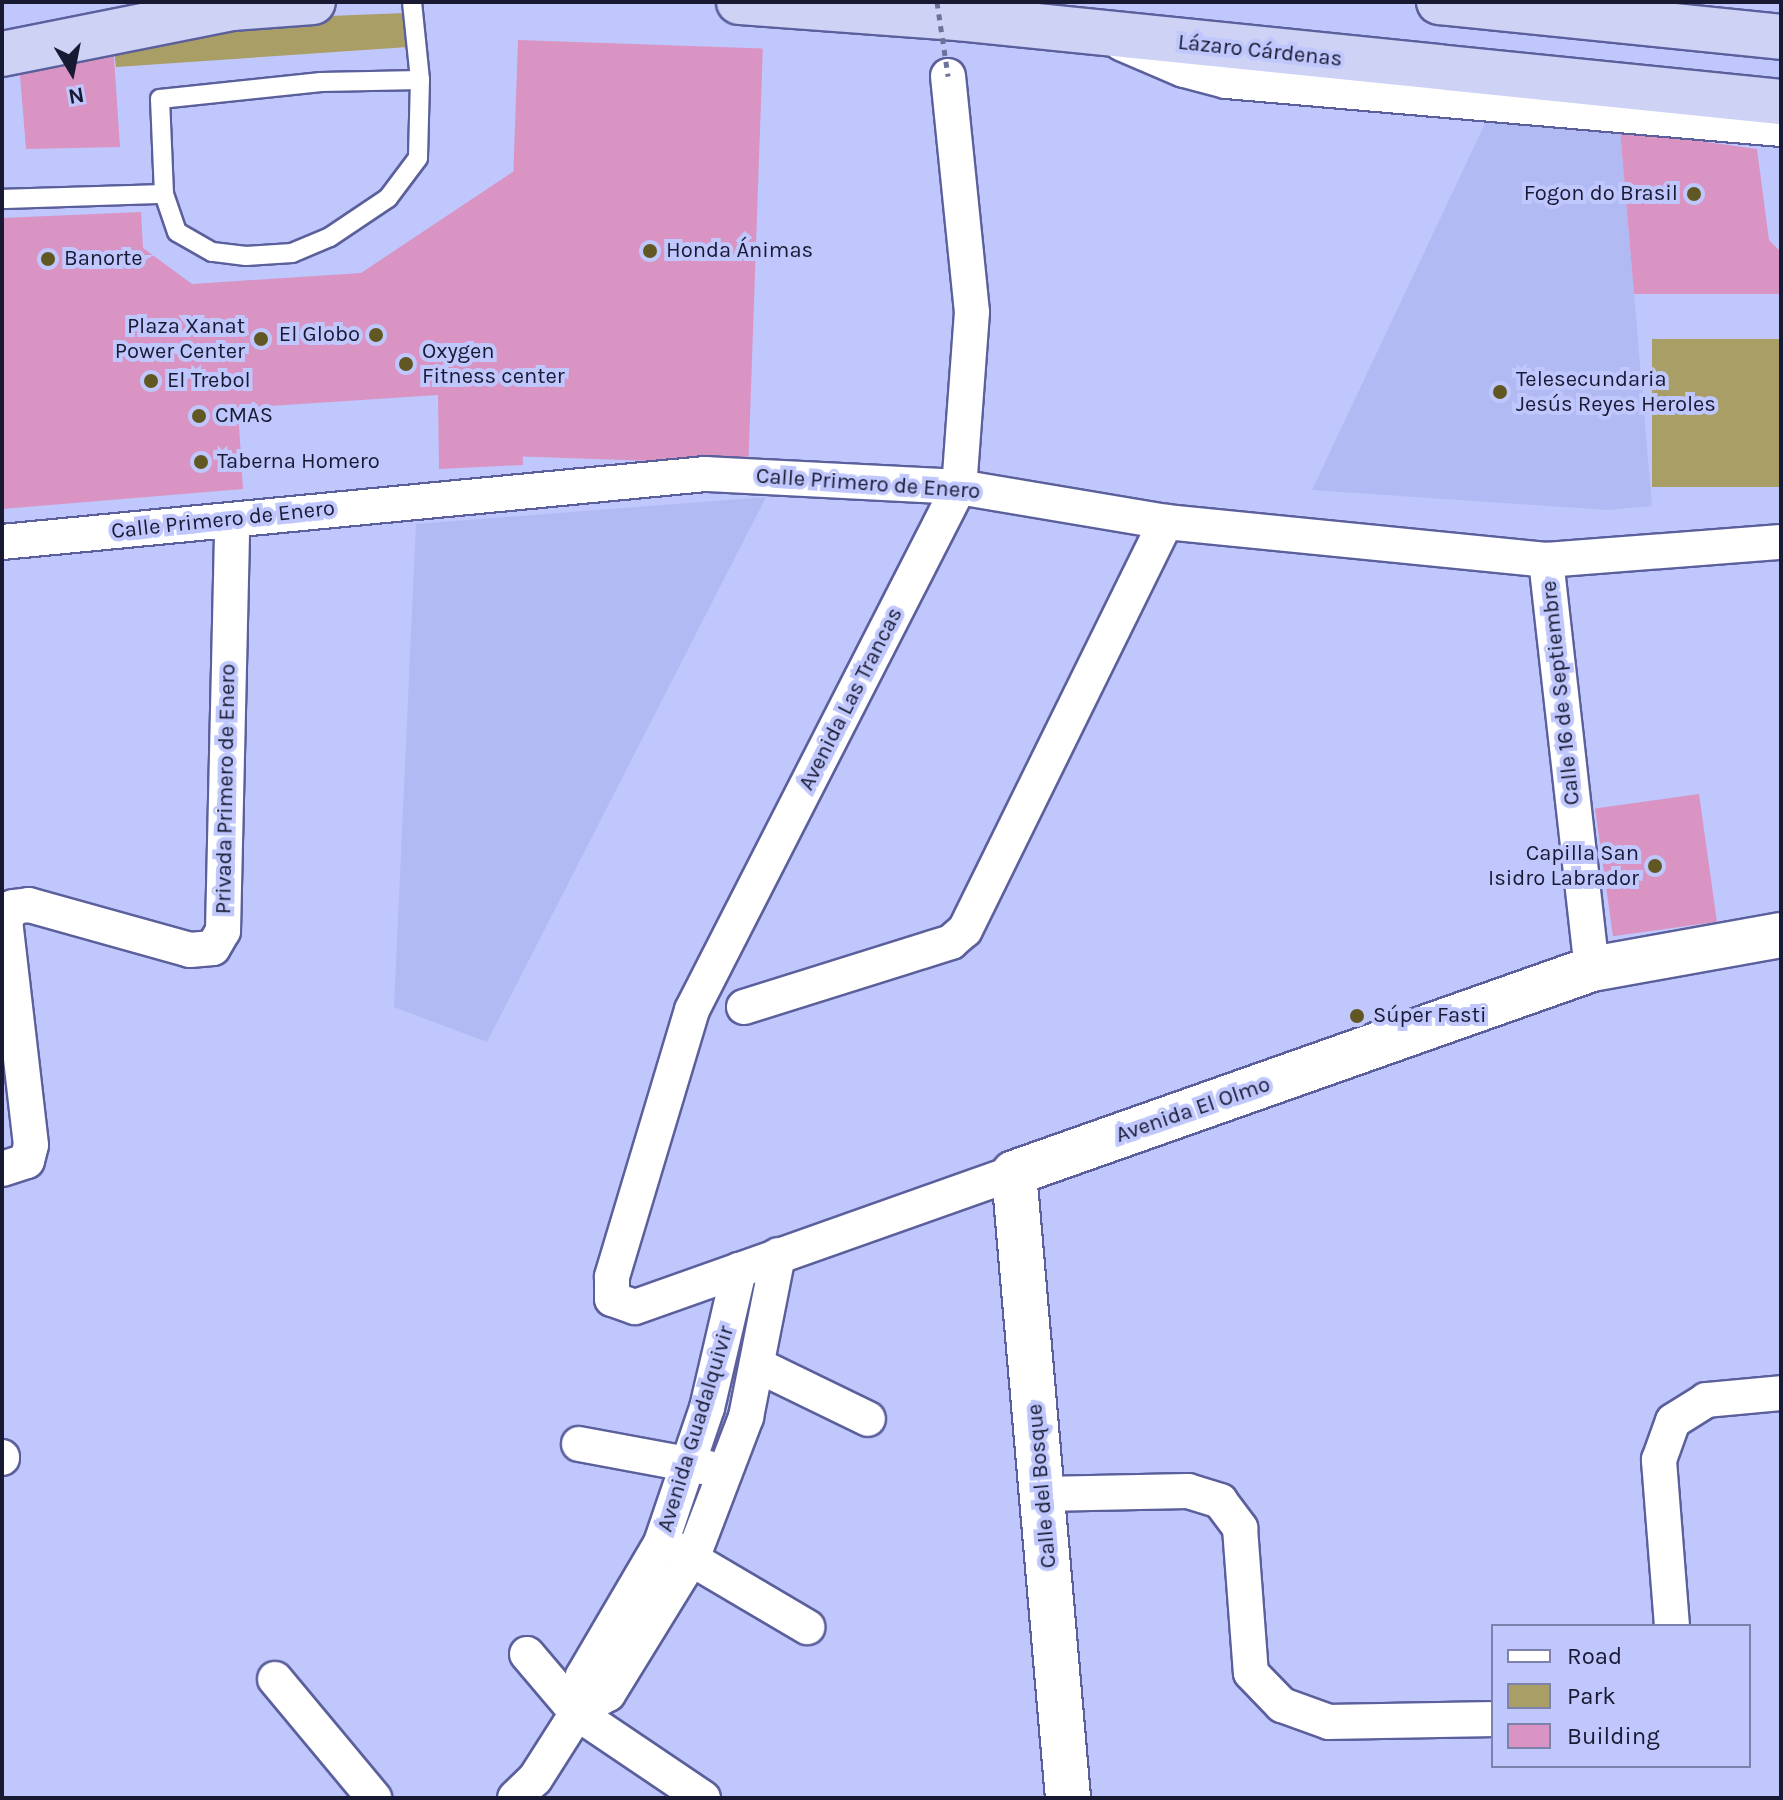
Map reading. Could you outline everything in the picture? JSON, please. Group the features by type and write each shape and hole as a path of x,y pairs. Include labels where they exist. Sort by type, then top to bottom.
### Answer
{"highway":[{"path":"2,54 232,8 313,2"},
{"name":"Lázaro Cárdenas","path":"739,2 958,18 1122,38 1781,102"},
{"path":"1439,2 1781,37"}],"street":[{"path":"1617,2 1781,18"},
{"path":"1122,38 1185,65 1227,76 1781,124"},
{"name":"Avenida Las Trancas","path":"612,1299 612,1277 692,1010 959,487 972,312 948,76"},
{"name":"Calle Primero de Enero","path":"2,542 706,474 959,487 1166,522 1546,560 1781,542"},
{"name":"Privada Primero de Enero","path":"2,1169 27,1161 31,1145 5,921 13,907 29,905 190,950 213,948 223,931 232,521"},
{"path":"744,1007 951,942 965,930 1166,522"},
{"name":"Calle 16 de Septiembre","path":"1546,560 1592,969"},
{"name":"Avenida El Olmo","path":"612,1299 635,1307 1592,969 1781,935"},
{"name":"Calle del Bosque","path":"1014,1173 1068,1798"},
{"name":"Avenida Guadalquivir","path":"577,1712 608,1694 693,1556 728,1471 759,1366 778,1255"},
{"name":"Avenida Guadalquivir","path":"527,1792 577,1712 583,1676 661,1543 707,1408 739,1270"},
{"path":"759,1366 868,1419"},
{"path":"1672,1624 1659,1460 1673,1421 1706,1400 1781,1393"},
{"path":"579,1444 728,1471"},
{"path":"1042,1494 1188,1491 1220,1501 1240,1528 1251,1673 1282,1705 1329,1722 1491,1719"},
{"path":"661,1543 693,1556 807,1627"},
{"path":"527,1654 577,1712 703,1798"},
{"path":"275,1679 374,1798"}],"lane":[{"path":"412,2 420,80 418,158 388,198 330,237 292,253 212,252 177,232 164,194 160,99 321,82 420,80"},
{"path":"2,199 164,194"}],"path":[{"path":"937,2 948,76"}],"shaded area":[{"name":"Telesecundaria Jesús Reyes Heroles","path":"1490,113 1620,130 1652,506 1608,510 1312,490"},
{"path":"766,497 487,1042 394,1007 416,524"}],"green space":[{"path":"405,13 408,47 116,67 113,42 231,20"},
{"path":"1652,339 1781,339 1781,487 1652,487"}],"building":[{"name":"Honda Ánimas","path":"518,40 763,49 748,464 503,456"},
{"path":"113,42 120,147 26,149 19,63"},
{"name":"Fogon do Brasil","path":"1620,130 1757,149 1769,240 1781,252 1781,294 1634,294"},
{"name":"Plaza Xanat Power Center","path":"517,169 523,465 439,469 438,395 238,408 243,489 2,509 2,218 141,212 143,248 192,284 361,273"},
{"name":"Capilla San Isidro Labrador","path":"1699,794 1717,922 1613,936 1595,809"}],"place":[{"name":"Fogon do Brasil","path":"1694,194"},
{"name":"Honda Ánimas","path":"650,251"},
{"name":"Banorte","path":"48,259"},
{"name":"El Globo","path":"376,335"},
{"name":"Plaza Xanat Power Center","path":"261,339"},
{"name":"Oxygen Fitness center","path":"406,364"},
{"name":"El Trebol","path":"151,381"},
{"name":"Telesecundaria Jesús Reyes Heroles","path":"1500,392"},
{"name":"CMAS","path":"199,416"},
{"name":"Taberna Homero","path":"201,462"},
{"name":"Capilla San Isidro Labrador","path":"1655,866"},
{"name":"Súper Fasti","path":"1357,1016"}]}
